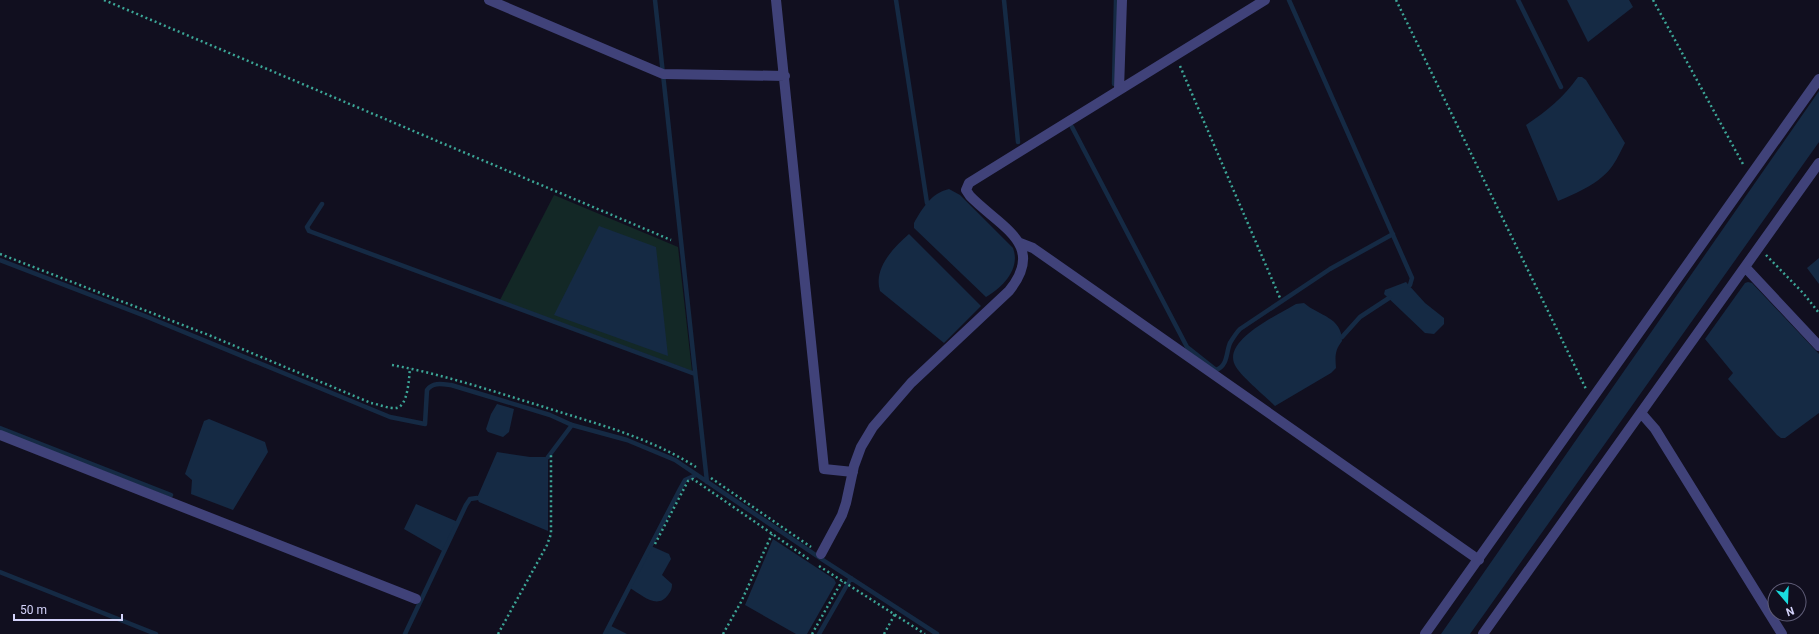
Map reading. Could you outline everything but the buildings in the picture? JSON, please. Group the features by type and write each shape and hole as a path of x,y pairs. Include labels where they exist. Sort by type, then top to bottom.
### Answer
{"street":[{"path":"489,0 663,74 785,76"},
{"path":"776,0 824,468 853,472"},
{"path":"1119,89 1122,0"},
{"path":"1265,0 1175,54 973,180 966,190 970,196 1020,243 1033,248 1478,560"},
{"path":"1425,634 1819,79"},
{"path":"1484,634 1819,163"},
{"path":"821,554 844,509 861,447 873,427 911,382 1016,282 1021,272 1024,254 1020,243"},
{"path":"1745,267 1819,346"},
{"path":"1641,413 1656,429 1782,634"},
{"path":"0,435 416,599"}],"path":[{"path":"104,0 671,240"},
{"path":"1396,0 1591,400"},
{"path":"1653,0 1749,176"},
{"path":"1175,54 1280,298"},
{"path":"1759,248 1804,294 1819,313"},
{"path":"0,254 210,336 371,403 395,408 401,406 405,402 410,368"},
{"path":"392,365 410,368 459,381 629,434 671,451 696,467"},
{"path":"498,634 547,545 551,534 551,455"},
{"path":"711,478 821,554"},
{"path":"655,544 688,481 693,479 842,581 925,634"},
{"path":"723,634 741,602 772,534"},
{"path":"812,634 842,581"},
{"path":"884,634 895,614"}],"green space":[{"path":"554,195 678,247 692,371 500,300"}],"water":[{"path":"1567,0 1629,0 1633,7 1588,42"},
{"path":"1578,77 1582,77 1586,80 1625,143 1613,165 1602,177 1588,187 1558,201 1526,125 1555,103"},
{"path":"1819,91 1819,142 1470,634 1441,634"},
{"path":"949,189 960,195 1013,248 1015,256 1012,270 1004,283 986,297 914,228 914,223 928,202 937,194"},
{"path":"599,226 656,247 668,356 554,315"},
{"path":"909,234 981,306 944,343 880,291 879,274 882,266 891,252"},
{"path":"1819,258 1819,284 1807,268"},
{"path":"1406,282 1425,303 1444,318 1444,324 1434,334 1425,333 1384,294 1385,290"},
{"path":"1745,283 1752,283 1819,354 1819,413 1785,438 1781,438 1777,435 1728,379 1733,373 1705,339"},
{"path":"1304,303 1334,322 1341,333 1342,341 1336,353 1336,368 1331,373 1275,406 1239,371 1233,357 1236,348 1243,338 1266,321 1296,304"},
{"path":"497,404 514,409 509,432 503,437 488,432 486,429 491,414"},
{"path":"209,419 265,442 268,452 233,510 191,494 192,480 185,474 204,421"},
{"path":"497,452 530,457 548,457 548,531 479,502 477,498"},
{"path":"416,504 458,522 444,552 404,529"},
{"path":"773,539 834,579 836,583 807,634 796,634 745,605"},
{"path":"651,546 669,554 671,559 662,575 672,584 672,589 664,599 659,601 649,600 630,588"},
{"path":"609,625 627,634 605,634"}],"waterway":[{"path":"655,0 707,482"},
{"path":"896,0 927,203"},
{"path":"1004,0 1018,142"},
{"path":"1114,84 1116,0"},
{"path":"1289,0 1412,278 1410,285"},
{"path":"1518,0 1561,87"},
{"path":"1072,127 1187,347 1216,370 1225,362 1230,343 1240,329 1330,269 1393,234"},
{"path":"322,204 307,227 309,231 695,374"},
{"path":"0,260 145,316 390,417 425,424 427,390 429,387 444,384 550,415 572,425 627,440 675,460 823,560 937,634"},
{"path":"1342,337 1360,317 1389,298"},
{"path":"548,457 572,425"},
{"path":"0,428 171,495"},
{"path":"605,634 685,480 696,475"},
{"path":"405,634 466,505 470,499 477,498"},
{"path":"0,572 156,634"},
{"path":"819,634 851,578"}]}
